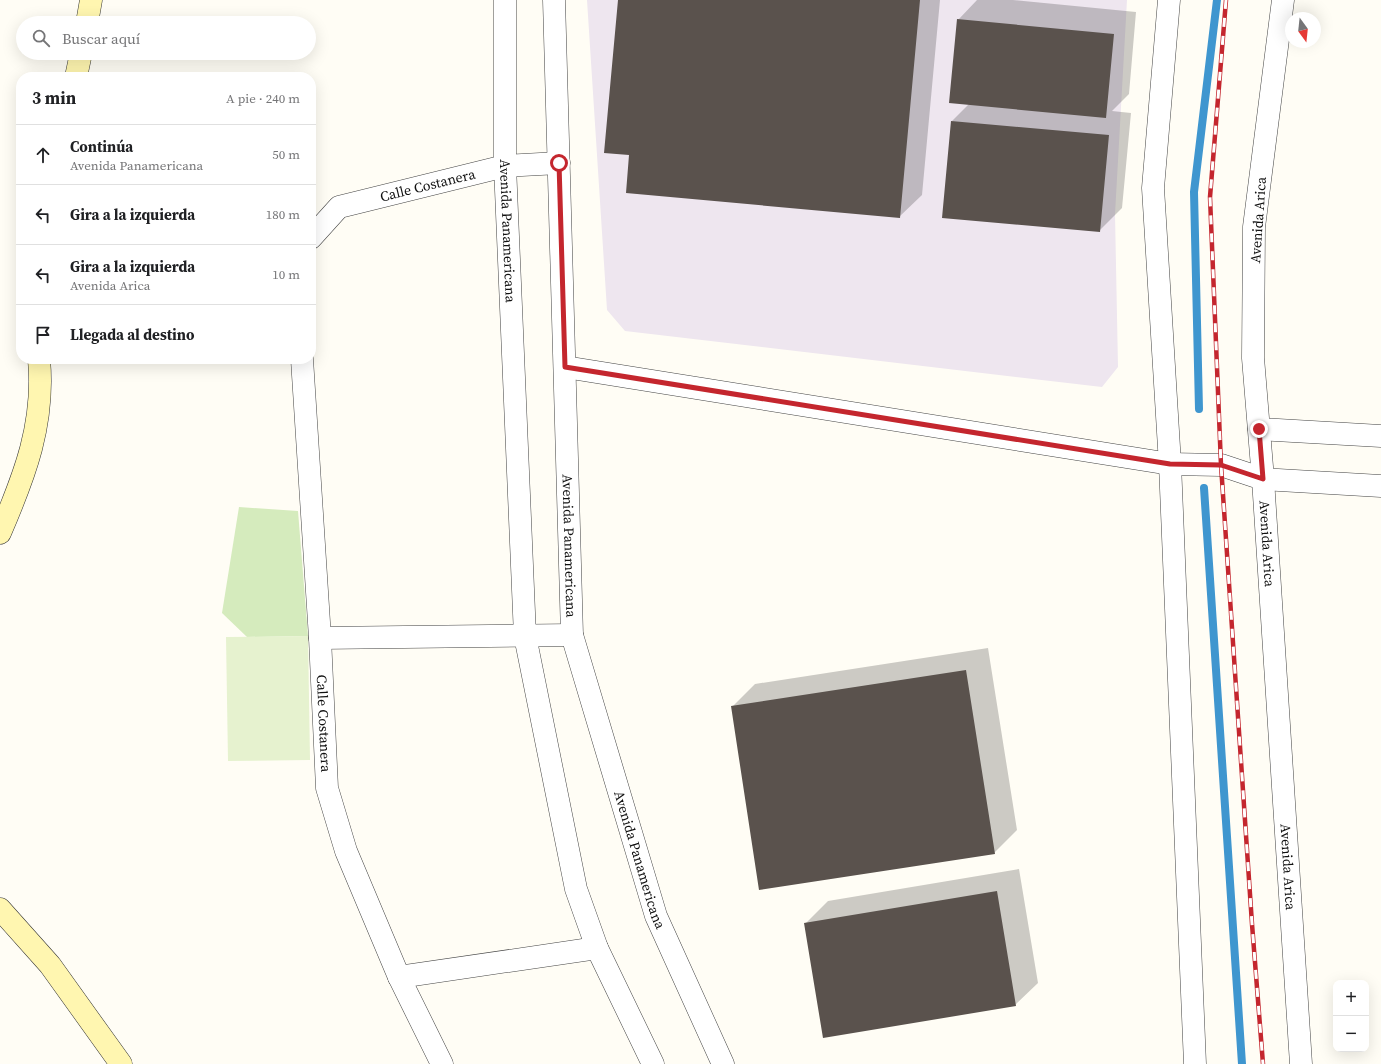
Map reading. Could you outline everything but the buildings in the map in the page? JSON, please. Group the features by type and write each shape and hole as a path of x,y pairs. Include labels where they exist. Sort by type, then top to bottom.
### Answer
{"main road":[{"path":"88,16 91,0"},
{"path":"77,72 80,60"},
{"path":"0,533 21,484 35,435 42,386 40,364"},
{"path":"0,909 50,965 121,1064"}],"street":[{"name":"Avenida Panamericana","path":"505,0 505,166 525,636 576,889 597,948 653,1064"},
{"name":"Avenida Panamericana","path":"554,0 572,635 656,916 723,1064"},
{"path":"1169,0 1153,188 1170,464 1195,1064"},
{"name":"Avenida Arica","path":"1283,0 1254,227 1253,358 1263,479 1301,1064"},
{"name":"Calle Costanera","path":"316,232 339,207 505,166 559,163"},
{"name":"Calle Costanera","path":"302,364 320,638 327,788 346,850 399,977 442,1064"},
{"path":"565,367 1170,464 1221,465 1263,479 1381,486"},
{"path":"1259,429 1381,436"},
{"path":"320,638 572,635"},
{"path":"399,977 597,948"}],"shaded area":[{"path":"587,0 1127,0 1115,214 1118,367 1102,387 625,331 607,310"}],"green space":[{"path":"239,507 298,511 308,636 247,637 222,613"},
{"path":"308,636 310,760 228,761 226,637"}],"waterway":[{"path":"1199,409 1194,192 1217,0"},
{"path":"1204,488 1242,1064"}],"railway":[{"path":"1226,0 1210,197 1221,465 1263,1064"}],"route":[{"path":"559,163 565,367 1170,464 1221,465 1263,479 1259,429"}]}
